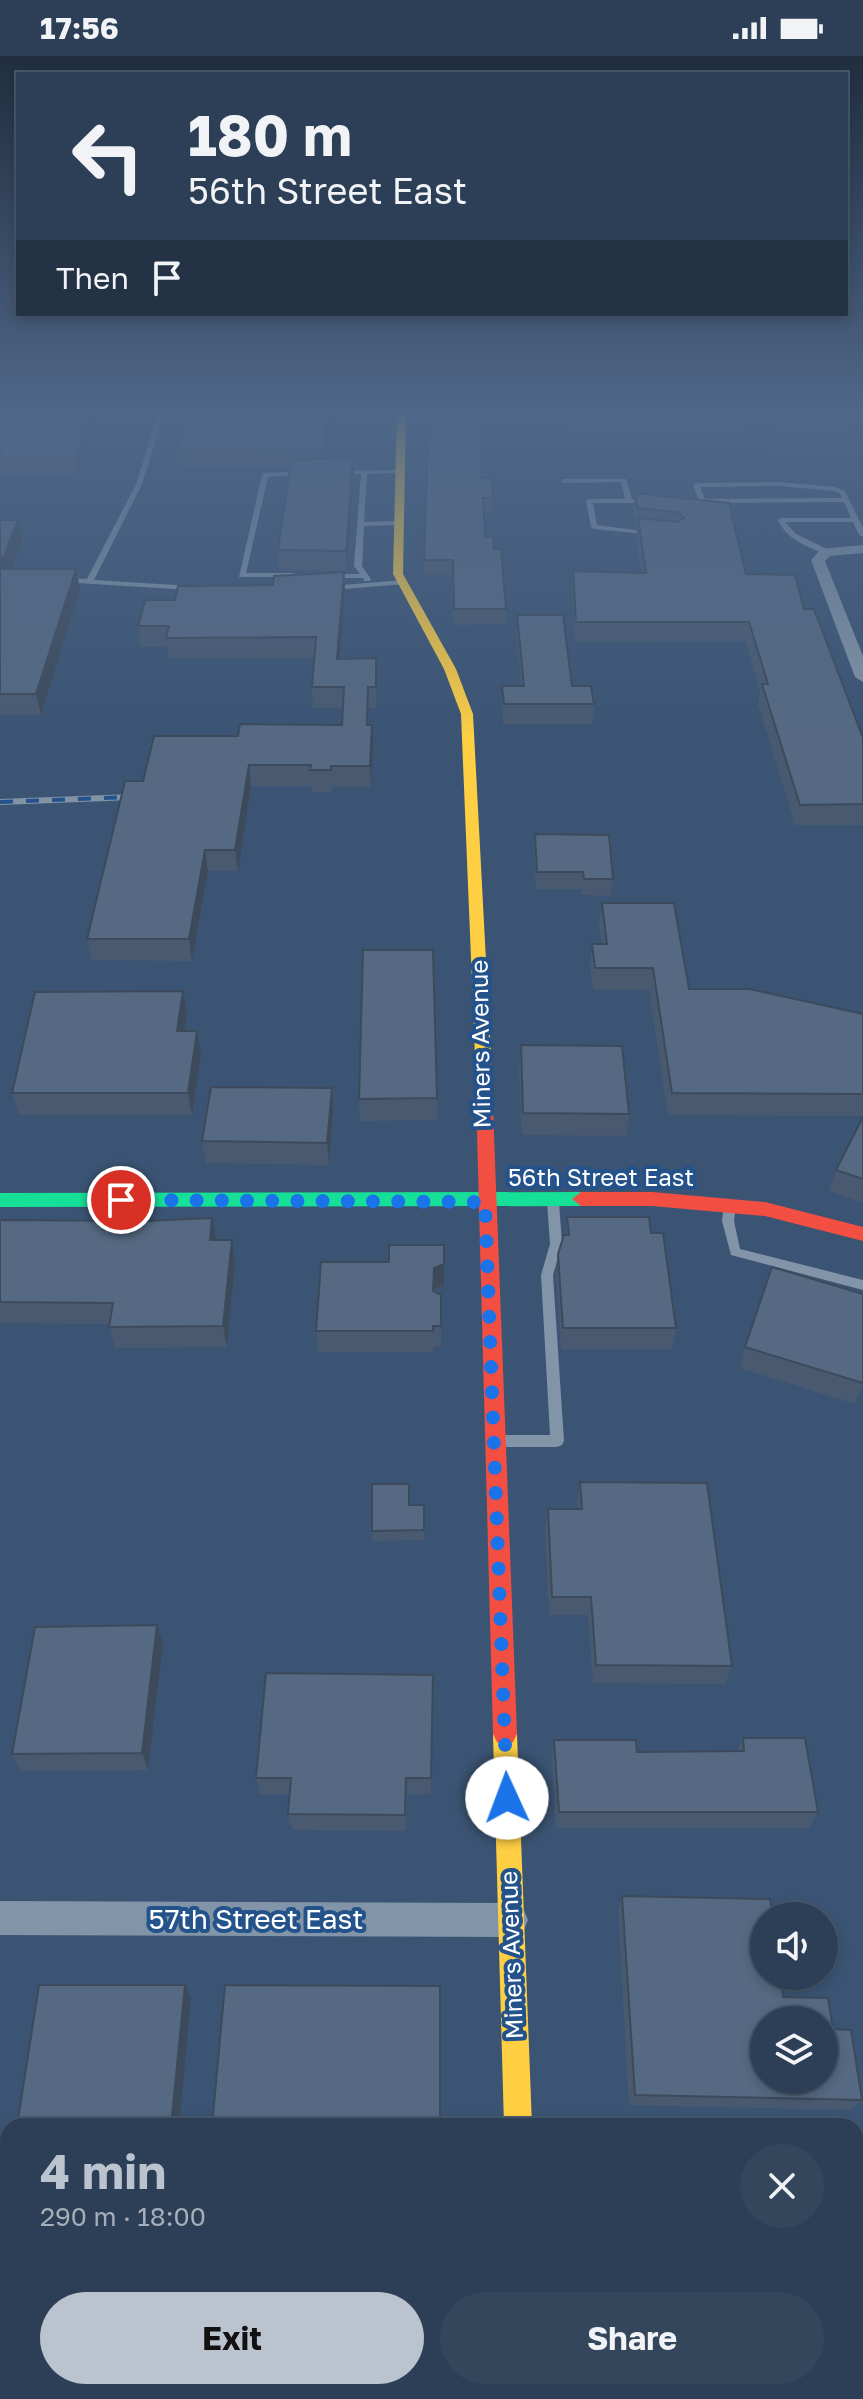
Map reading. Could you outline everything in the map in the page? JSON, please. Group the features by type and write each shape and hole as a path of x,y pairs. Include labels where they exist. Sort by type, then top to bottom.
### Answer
{"street":[{"name":"Miners Avenue","path":"399,519 398,574 450,669 467,714 480,971 485,1202 518,2118"},
{"path":"863,549 826,552 818,560 863,677"},
{"name":"56th Street East","path":"0,1200 553,1202 652,1199 730,1204 779,1212 863,1234"},
{"name":"57th Street East","path":"0,1918 511,1920"}],"lane":[{"path":"90,580 121,519"},
{"path":"255,519 242,575 301,575"},
{"path":"360,519 358,566 372,584"},
{"path":"593,519 594,527 661,535"},
{"path":"826,552 792,534 781,520 855,520 863,535"},
{"path":"360,524 399,523"},
{"path":"315,576 365,576"},
{"path":"60,580 205,588"},
{"path":"314,589 402,582"},
{"path":"494,1441 557,1441 547,1275 556,1244 553,1202"},
{"path":"730,1204 728,1221 735,1252 863,1285"}],"building":[{"path":"282,519 348,519 346,551 278,550"},
{"path":"425,519 484,519 485,537 493,537 494,549 501,549 506,609 454,609 453,560 424,560"},
{"path":"638,519 677,522 682,519 733,519 746,574 795,575 804,609 814,609 863,738 863,804 800,805 762,684 768,684 749,622 576,622 573,571 646,573"},
{"path":"0,520 18,520 4,556 0,557"},
{"path":"0,569 76,569 36,694 0,694"},
{"path":"344,572 337,659 376,658 376,687 368,687 367,725 372,725 370,766 331,766 331,770 310,770 311,765 249,765 235,850 205,850 189,939 87,939 125,781 143,781 154,736 238,736 240,724 342,725 344,687 312,687 316,637 166,638 169,626 138,626 145,600 175,600 178,586 273,585 274,576"},
{"path":"517,615 563,615 572,686 591,686 594,704 504,704 502,686 524,686"},
{"path":"535,834 609,835 613,879 584,879 583,872 537,872"},
{"path":"602,903 674,903 689,989 749,989 863,1014 863,1094 672,1093 653,968 595,968 592,944 607,944"},
{"path":"363,950 433,950 437,1098 359,1099"},
{"path":"183,991 177,1031 197,1031 188,1093 12,1093 35,992"},
{"path":"521,1045 622,1046 629,1114 523,1113"},
{"path":"211,1087 332,1088 327,1143 202,1141"},
{"path":"863,1117 863,1179 836,1170"},
{"path":"567,1217 649,1217 651,1233 663,1233 676,1328 563,1328 558,1254 564,1235 569,1235"},
{"path":"212,1218 210,1240 232,1240 223,1326 109,1327 113,1303 0,1302 0,1220"},
{"path":"389,1245 444,1245 444,1264 434,1268 433,1291 441,1295 441,1326 433,1326 433,1331 316,1331 321,1262 389,1262"},
{"path":"772,1267 863,1294 863,1383 745,1347"},
{"path":"580,1482 707,1483 732,1666 596,1665 591,1597 552,1597 548,1509 582,1509"},
{"path":"372,1484 409,1484 409,1505 424,1505 424,1530 372,1531"},
{"path":"157,1625 142,1753 12,1754 35,1627"},
{"path":"266,1673 433,1675 431,1778 406,1778 405,1815 288,1814 291,1778 256,1778"},
{"path":"743,1738 805,1738 818,1812 559,1812 554,1740 636,1740 637,1752 744,1751"},
{"path":"622,1896 770,1899 771,1902 750,1902 750,1990 782,1990 783,1997 828,1998 829,2006 750,2006 750,2094 838,2094 838,2029 851,2030 862,2100 635,2095"},
{"path":"39,1985 185,1985 172,2118 18,2118"},
{"path":"225,1985 440,1986 440,2118 213,2118"}],"railway":[{"path":"0,802 133,797"}],"traffic: fast":[{"path":"0,1200 581,1199"}],"traffic: slow":[{"path":"399,519 398,574 450,669 467,714 483,1056"},
{"path":"505,1734 518,2118"}],"traffic: jam":[{"path":"483,1056 505,1734"},
{"path":"581,1199 652,1199 765,1209 863,1234"}],"route":[{"path":"121,1200 485,1202 507,1798"}]}
